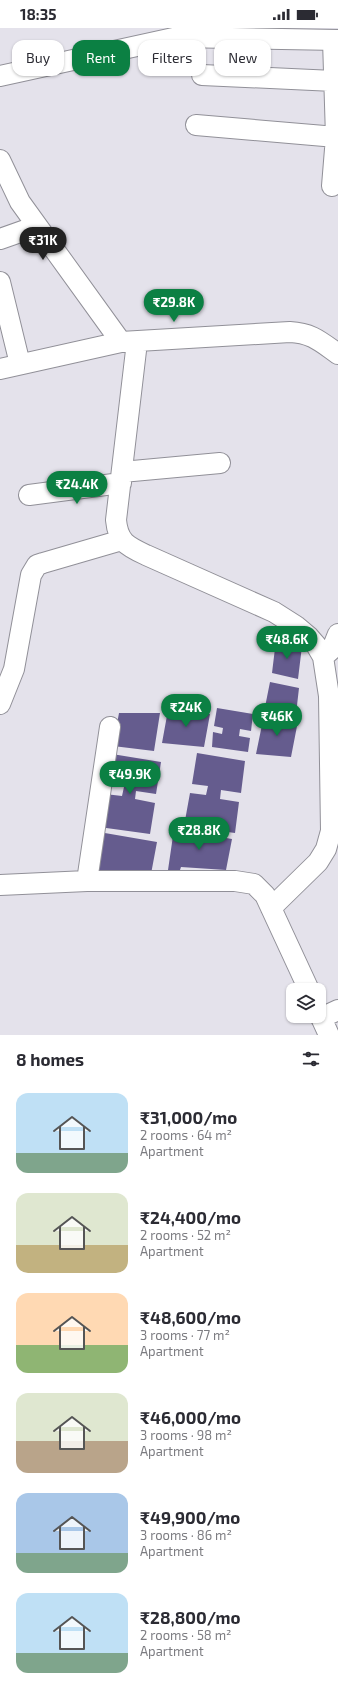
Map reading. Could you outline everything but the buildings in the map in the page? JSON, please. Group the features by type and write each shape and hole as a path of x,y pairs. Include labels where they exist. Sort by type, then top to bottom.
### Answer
{"street":[{"path":"0,76 175,32 335,40 334,81 336,137 332,186"},
{"path":"206,75 334,81"},
{"path":"196,125 336,137"},
{"path":"0,160 20,202 37,226 129,342 121,477 116,520 117,530 122,540 130,547 146,555 274,612 296,626 309,637 333,647 329,696 335,811 331,831 326,849 318,862 271,908"},
{"path":"0,239 37,226"},
{"path":"0,282 20,364"},
{"path":"0,369 129,342 302,333 316,338 338,354"},
{"path":"28,495 121,477 220,463"},
{"path":"0,704 14,670 31,575 34,569 43,563 122,540"},
{"path":"87,881 110,727"},
{"path":"0,885 87,881 246,882 254,884 260,889 271,908 306,983"}]}
